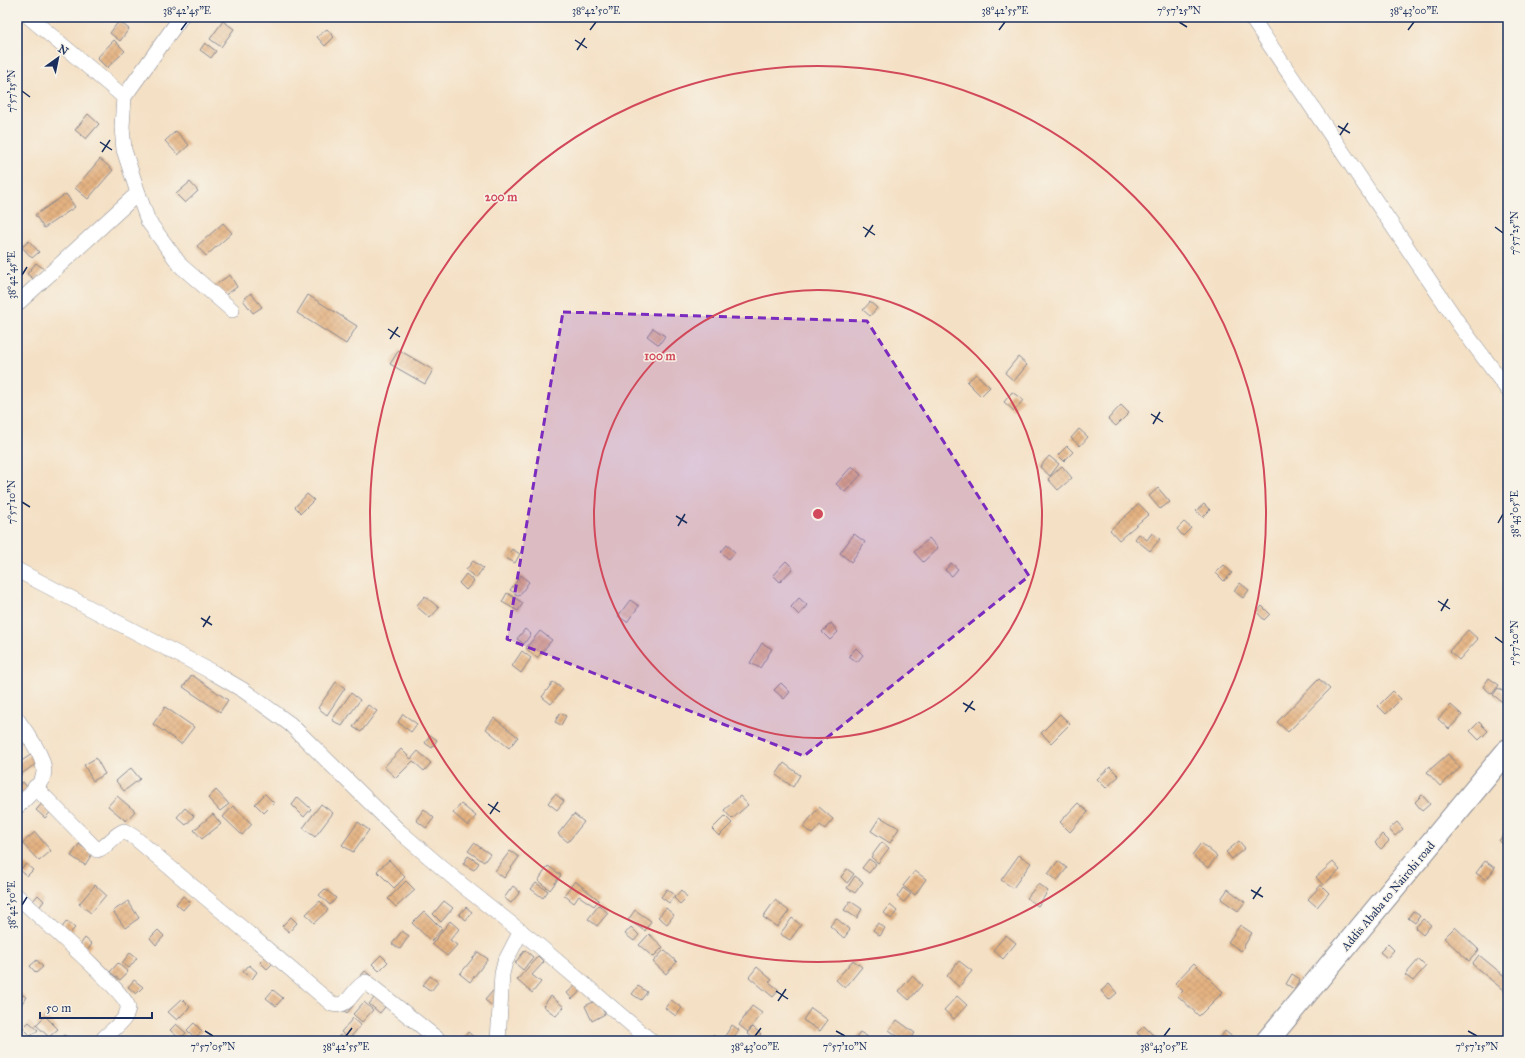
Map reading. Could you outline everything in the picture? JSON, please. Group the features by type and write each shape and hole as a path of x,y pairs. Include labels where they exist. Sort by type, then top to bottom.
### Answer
{"highway":[{"name":"Addis Ababa to Nairobi road","path":"1267,1041 1508,750"}],"street":[{"path":"29,17 124,97"},
{"path":"181,17 124,97 122,127 124,150 148,221 182,266 232,310"},
{"path":"1251,17 1461,327 1508,390"},
{"path":"17,304 138,194"},
{"path":"17,570 214,673 290,724 399,831 462,885 521,931 651,1041"},
{"path":"17,719 43,761 45,772 42,780 17,807"},
{"path":"35,787 97,850 102,849 117,834 124,831 134,837 332,1004 338,1006 347,1003 357,988 366,982 440,1041"},
{"path":"17,896 93,966 123,997 128,1006 126,1014 104,1038 104,1041"},
{"path":"498,1041 502,974 505,962 521,931"}],"highlighted area":[{"path":"563,312 867,321 1029,576 804,756 507,639"}],"building":[{"path":"119,21 129,29 120,41 110,33"},
{"path":"223,21 234,29 221,47 210,39"},
{"path":"327,29 334,37 325,46 317,37"},
{"path":"114,40 125,51 107,68 97,58"},
{"path":"205,43 216,51 211,58 200,50"},
{"path":"88,114 99,124 86,139 75,130"},
{"path":"176,131 189,145 178,155 165,141"},
{"path":"100,159 113,170 88,199 75,188"},
{"path":"190,182 198,191 185,203 176,194"},
{"path":"66,194 75,207 44,228 35,215"},
{"path":"223,223 232,233 206,256 197,246"},
{"path":"29,241 39,252 32,258 22,247"},
{"path":"17,242 22,251 17,254"},
{"path":"36,263 44,269 35,280 27,274"},
{"path":"230,275 237,287 221,298 213,286"},
{"path":"251,293 262,307 253,313 243,300"},
{"path":"308,295 357,326 346,344 297,313"},
{"path":"870,302 877,308 870,316 863,310"},
{"path":"653,328 665,336 659,345 647,336"},
{"path":"399,350 433,370 425,384 390,364"},
{"path":"1018,357 1027,365 1014,381 1005,373"},
{"path":"976,374 990,387 981,396 967,382"},
{"path":"1012,392 1023,400 1014,411 1004,402"},
{"path":"1121,405 1129,413 1116,426 1108,419"},
{"path":"1079,429 1088,437 1080,446 1071,438"},
{"path":"1067,446 1073,452 1064,461 1058,455"},
{"path":"1049,456 1059,464 1050,476 1040,467"},
{"path":"852,466 861,475 845,492 836,484"},
{"path":"1062,466 1072,478 1058,490 1048,479"},
{"path":"1158,488 1170,502 1160,509 1149,496"},
{"path":"307,494 314,500 301,513 295,507"},
{"path":"1139,504 1149,514 1119,540 1110,530"},
{"path":"1204,504 1210,510 1203,517 1196,511"},
{"path":"1184,522 1191,528 1183,536 1177,529"},
{"path":"1152,533 1160,539 1150,551 1135,539 1139,534 1147,540"},
{"path":"854,534 865,542 851,562 840,553"},
{"path":"929,538 938,548 923,562 914,552"},
{"path":"727,545 735,552 729,559 721,552"},
{"path":"512,549 520,554 515,563 506,558"},
{"path":"473,561 483,568 476,578 466,570"},
{"path":"786,561 793,568 780,582 773,575"},
{"path":"951,563 958,569 952,576 945,570"},
{"path":"1224,565 1232,573 1224,581 1216,573"},
{"path":"466,574 474,581 466,590 459,583"},
{"path":"521,575 529,582 519,596 510,590"},
{"path":"1240,583 1249,590 1243,598 1234,591"},
{"path":"507,593 523,603 518,611 502,602"},
{"path":"425,596 439,608 430,618 416,606"},
{"path":"799,598 807,605 799,615 791,607"},
{"path":"630,600 639,606 627,622 618,616"},
{"path":"1262,606 1270,614 1264,620 1257,612"},
{"path":"831,623 838,632 830,640 822,632"},
{"path":"525,629 531,634 524,644 517,639"},
{"path":"1468,630 1478,639 1459,660 1449,651"},
{"path":"540,631 552,640 537,658 526,648"},
{"path":"762,643 772,649 760,668 750,663"},
{"path":"856,648 863,655 857,662 849,656"},
{"path":"522,651 531,658 521,673 512,666"},
{"path":"192,675 228,700 220,712 183,687"},
{"path":"1489,678 1499,685 1492,694 1483,687"},
{"path":"1319,679 1330,689 1288,732 1277,722"},
{"path":"336,682 345,688 327,715 318,708"},
{"path":"553,682 563,689 551,704 542,697"},
{"path":"781,683 790,692 784,699 774,690"},
{"path":"1498,688 1508,695 1504,703 1493,695"},
{"path":"1393,691 1401,699 1386,714 1378,706"},
{"path":"351,693 360,700 342,726 332,720"},
{"path":"368,705 377,711 361,732 353,727"},
{"path":"1451,705 1462,715 1449,729 1438,719"},
{"path":"165,707 194,727 181,744 153,724"},
{"path":"560,713 566,716 561,725 555,722"},
{"path":"403,714 417,724 411,732 398,722"},
{"path":"1060,714 1070,724 1051,743 1041,733"},
{"path":"494,718 518,737 509,748 486,729"},
{"path":"1479,722 1488,731 1479,740 1470,731"},
{"path":"430,735 437,740 432,748 425,743"},
{"path":"401,749 411,759 418,751 431,763 424,771 413,761 396,778 384,767"},
{"path":"38,750 44,758 20,775 17,771 17,764"},
{"path":"1448,754 1460,768 1440,786 1427,772"},
{"path":"96,758 105,774 93,781 84,765"},
{"path":"784,763 800,775 793,787 776,775"},
{"path":"1110,767 1119,776 1106,788 1097,779"},
{"path":"131,768 140,779 124,791 116,781"},
{"path":"23,782 30,791 22,796 17,786"},
{"path":"216,790 229,804 220,811 208,798"},
{"path":"265,794 274,803 264,813 255,804"},
{"path":"555,794 564,801 557,810 548,803"},
{"path":"1422,795 1430,804 1422,811 1415,802"},
{"path":"117,796 135,811 126,821 108,806"},
{"path":"740,796 748,805 732,819 724,810"},
{"path":"48,797 57,805 45,818 36,810"},
{"path":"298,797 311,809 304,817 292,805"},
{"path":"1078,803 1088,812 1070,832 1060,822"},
{"path":"321,804 333,813 315,837 303,828"},
{"path":"461,804 476,816 468,826 453,813"},
{"path":"233,806 252,824 242,835 223,817"},
{"path":"819,807 833,819 825,829 820,825 812,834 803,827"},
{"path":"185,808 194,816 186,825 177,817"},
{"path":"424,809 434,818 426,828 416,820"},
{"path":"213,814 221,824 202,839 194,830"},
{"path":"574,814 584,822 568,842 558,834"},
{"path":"725,816 732,823 719,836 712,829"},
{"path":"880,817 899,828 890,843 871,831"},
{"path":"358,822 369,830 353,852 342,845"},
{"path":"1397,822 1403,829 1395,836 1389,829"},
{"path":"1508,828 1508,848 1499,841"},
{"path":"35,832 51,851 39,861 22,843"},
{"path":"1382,834 1389,841 1381,849 1375,843"},
{"path":"1239,841 1245,848 1232,859 1226,852"},
{"path":"882,842 889,848 878,863 871,857"},
{"path":"474,843 490,854 484,862 468,851"},
{"path":"1201,843 1217,856 1208,868 1192,855"},
{"path":"79,844 92,854 85,865 71,856"},
{"path":"510,851 519,857 504,878 495,871"},
{"path":"1019,855 1031,863 1013,888 1001,880"},
{"path":"468,856 479,863 474,870 463,864"},
{"path":"869,859 876,864 869,873 862,868"},
{"path":"389,860 405,877 394,888 377,871"},
{"path":"1058,861 1067,868 1057,881 1048,874"},
{"path":"1485,861 1495,868 1486,880 1476,873"},
{"path":"1333,862 1340,870 1323,885 1316,877"},
{"path":"26,864 33,870 27,876 20,870"},
{"path":"548,866 561,875 550,890 538,881"},
{"path":"847,869 854,874 847,883 841,877"},
{"path":"915,871 926,879 915,895 903,886"},
{"path":"855,876 863,882 855,893 847,888"},
{"path":"406,881 415,890 396,907 388,899"},
{"path":"575,881 599,900 594,906 579,896 574,903 564,895"},
{"path":"536,883 548,891 543,898 531,889"},
{"path":"1038,884 1048,891 1038,906 1027,898"},
{"path":"95,885 106,895 91,913 79,904"},
{"path":"1321,885 1329,893 1317,907 1308,899"},
{"path":"513,886 520,892 511,903 504,898"},
{"path":"903,888 911,894 904,902 897,897"},
{"path":"325,889 336,898 330,905 319,895"},
{"path":"667,889 675,895 669,903 661,897"},
{"path":"1228,889 1245,902 1238,911 1221,899"},
{"path":"681,890 687,897 680,904 674,898"},
{"path":"38,895 44,901 38,909 31,903"},
{"path":"183,896 190,902 183,910 176,904"},
{"path":"775,900 789,911 777,927 763,917"},
{"path":"128,901 139,918 125,928 113,911"},
{"path":"320,901 328,910 314,923 306,914"},
{"path":"444,901 453,908 441,922 433,914"},
{"path":"850,901 862,909 857,918 844,910"},
{"path":"599,905 608,913 597,926 588,919"},
{"path":"890,905 897,911 891,919 884,913"},
{"path":"466,907 472,912 466,920 459,915"},
{"path":"666,908 674,915 667,924 658,917"},
{"path":"635,910 651,921 645,931 628,920"},
{"path":"424,911 442,929 431,941 412,923"},
{"path":"1413,911 1420,916 1415,923 1408,918"},
{"path":"291,917 297,923 289,932 282,926"},
{"path":"792,918 801,925 790,940 780,934"},
{"path":"836,918 850,930 844,938 830,926"},
{"path":"1423,919 1431,925 1423,935 1415,928"},
{"path":"67,921 75,928 67,936 60,930"},
{"path":"450,921 459,929 450,940 457,945 447,956 432,944"},
{"path":"878,923 885,928 880,936 873,930"},
{"path":"1240,925 1252,933 1241,951 1228,942"},
{"path":"631,927 639,935 634,941 625,934"},
{"path":"1455,927 1479,950 1469,961 1444,938"},
{"path":"158,930 164,936 156,945 150,938"},
{"path":"402,931 409,936 400,949 392,944"},
{"path":"649,934 663,947 653,957 639,945"},
{"path":"1006,935 1016,943 1003,959 993,950"},
{"path":"85,938 92,944 87,951 80,945"},
{"path":"1388,944 1394,950 1387,958 1380,952"},
{"path":"525,950 533,957 523,970 515,963"},
{"path":"664,950 677,962 666,974 653,962"},
{"path":"478,952 488,959 470,982 460,974"},
{"path":"130,953 137,958 129,968 122,963"},
{"path":"268,954 275,961 267,969 260,962"},
{"path":"381,955 388,962 379,971 372,964"},
{"path":"1479,955 1508,979 1508,994 1472,964"},
{"path":"538,956 544,962 532,975 541,982 532,993 517,980"},
{"path":"1419,959 1426,966 1413,981 1405,975"},
{"path":"37,960 43,967 36,973 30,966"},
{"path":"853,960 862,967 845,988 836,980"},
{"path":"959,961 972,971 959,987 947,976"},
{"path":"118,963 128,972 120,980 110,972"},
{"path":"1194,963 1223,992 1199,1016 1178,996 1183,991 1175,983"},
{"path":"249,965 257,972 252,979 243,972"},
{"path":"757,967 772,980 769,982 779,990 773,997 749,977"},
{"path":"365,971 372,977 364,985 358,979"},
{"path":"1292,974 1300,979 1294,989 1286,984"},
{"path":"430,976 438,982 431,991 423,985"},
{"path":"912,976 922,985 909,1000 899,991"},
{"path":"134,980 143,987 136,994 128,987"},
{"path":"578,983 583,989 572,999 567,993"},
{"path":"499,984 506,989 492,1006 485,1000"},
{"path":"1109,984 1117,993 1109,1000 1101,991"},
{"path":"638,986 647,992 641,1000 632,994"},
{"path":"383,988 393,997 380,1013 369,1004"},
{"path":"273,990 283,998 276,1006 266,998"},
{"path":"17,991 26,997 19,1008 17,1006"},
{"path":"551,996 564,1007 556,1016 543,1006"},
{"path":"957,996 967,1005 954,1019 944,1010"},
{"path":"182,999 190,1007 177,1020 168,1012"},
{"path":"597,1000 605,1014 592,1021 585,1006"},
{"path":"671,1000 682,1008 676,1016 665,1008"},
{"path":"346,1001 353,1006 347,1013 340,1008"},
{"path":"364,1002 373,1010 362,1022 353,1014"},
{"path":"752,1006 762,1013 748,1032 739,1025"},
{"path":"811,1008 828,1020 820,1031 803,1020"},
{"path":"45,1016 58,1029 49,1037 36,1025"},
{"path":"353,1018 361,1025 349,1039 341,1032"},
{"path":"897,1020 915,1033 909,1041 904,1041 889,1030"},
{"path":"29,1022 38,1030 31,1036 23,1028"},
{"path":"194,1023 202,1031 195,1038 187,1030"},
{"path":"176,1024 186,1033 180,1039 170,1030"},
{"path":"732,1025 739,1030 732,1041 725,1036"},
{"path":"1144,1026 1159,1041 1146,1041 1137,1033"},
{"path":"753,1027 761,1034 755,1040 747,1033"},
{"path":"1225,1031 1235,1039 1233,1041 1218,1041"},
{"path":"468,1032 476,1039 474,1041 460,1041"},
{"path":"860,1032 868,1037 865,1041 855,1040"},
{"path":"422,1034 430,1041 417,1041"},
{"path":"64,1035 72,1041 59,1041"},
{"path":"340,1035 345,1041 334,1041"},
{"path":"713,1035 720,1041 708,1041"},
{"path":"582,1037 587,1041 578,1041"}]}
